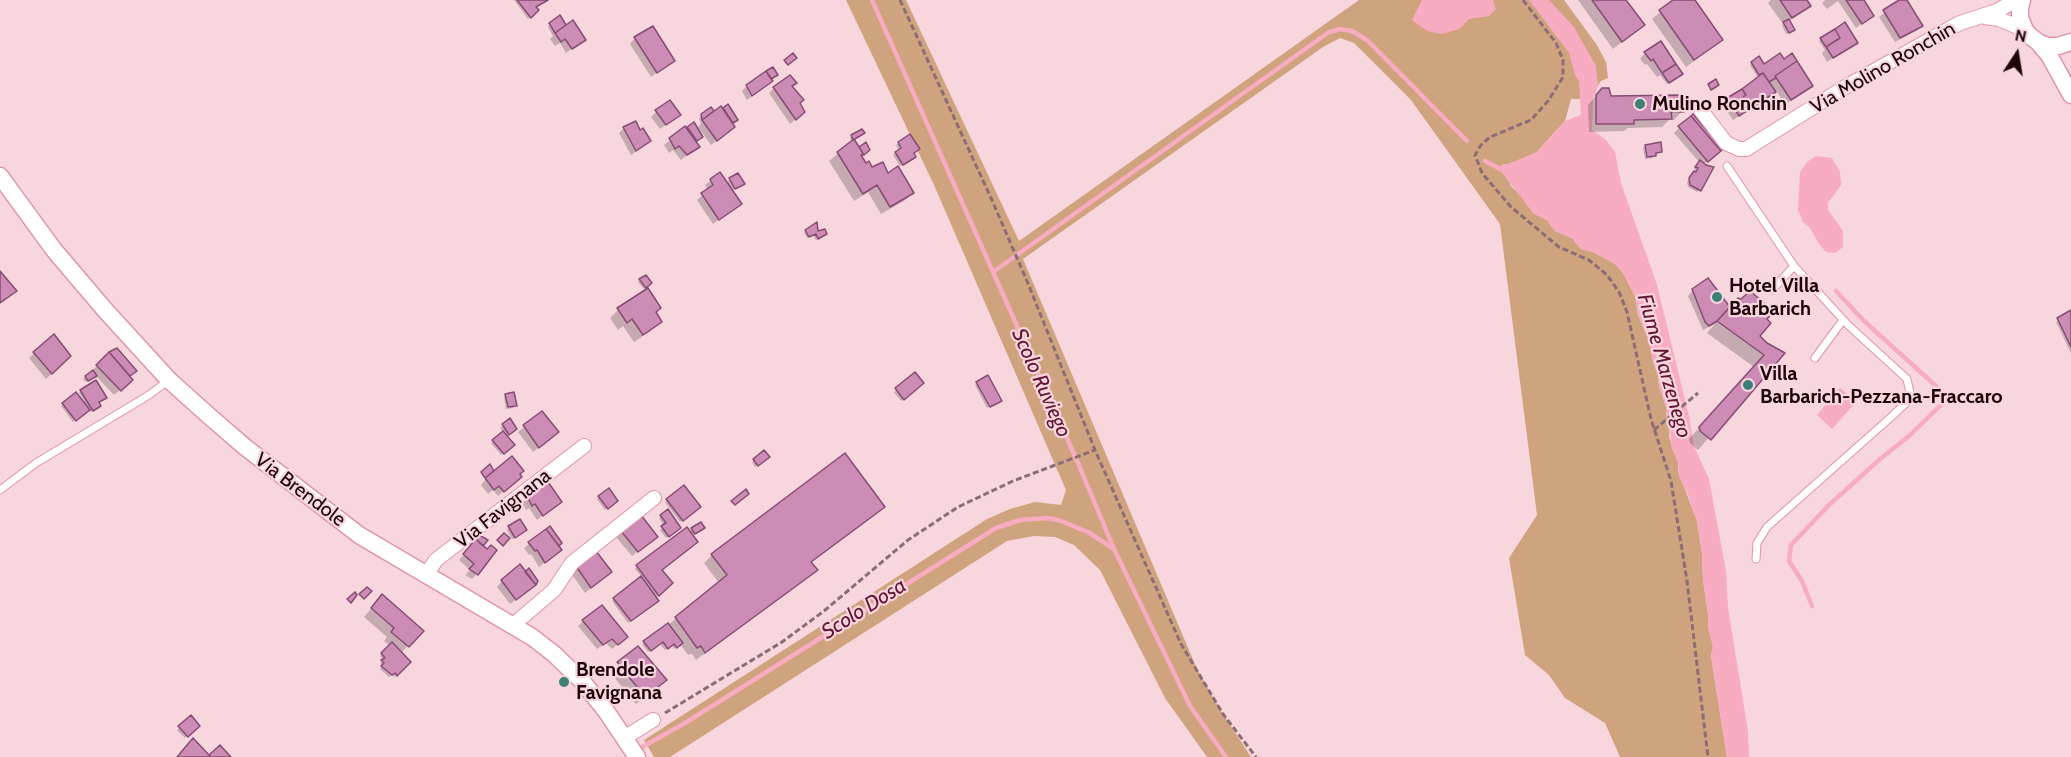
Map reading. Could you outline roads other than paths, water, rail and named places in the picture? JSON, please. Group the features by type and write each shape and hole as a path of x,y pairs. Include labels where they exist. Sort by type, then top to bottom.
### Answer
{"street":[{"name":"Via Molino Ronchin","path":"1700,109 1726,143 1738,149 1746,149 1847,86 1940,34 1960,23 1986,17 2016,0"},
{"path":"2022,0 2020,18 2025,30"},
{"path":"1986,17 2000,19 2025,30 2049,55 2071,95"},
{"path":"2038,42 2047,46 2058,46 2071,42"},
{"name":"Via Brendole","path":"0,176 54,250 169,380 245,447 325,510 379,548 513,625 554,654 582,681 631,748"},
{"name":"Via Favignana","path":"426,575 436,560 584,447"},
{"path":"513,625 554,590 572,563 654,498"},
{"path":"631,748 653,720"}],"lane":[{"path":"1727,166 1794,266 1843,320 1907,379 1910,393 1905,404 1767,527 1757,543 1756,559"},
{"path":"1773,290 1794,266"},
{"path":"1815,358 1843,320"},
{"path":"0,490 36,463 149,395 169,380"}],"water":[{"path":"1422,0 1493,0 1496,9 1489,16 1469,19 1459,29 1442,34 1427,31 1412,20"},
{"name":"Fiume Marzenego","path":"1529,0 1549,0 1574,27 1596,66 1598,85 1593,100 1592,130 1606,140 1615,152 1621,183 1657,285 1689,416 1694,446 1709,479 1726,571 1728,608 1748,731 1749,757 1727,757 1711,656 1713,648 1708,627 1697,522 1679,476 1678,463 1671,446 1667,410 1648,338 1638,315 1635,296 1623,273 1615,264 1593,252 1581,249 1572,238 1555,231 1547,220 1533,213 1500,170 1501,165 1536,153 1565,121 1581,115 1579,81 1569,53"},
{"path":"1816,156 1832,158 1840,172 1841,185 1828,203 1828,210 1843,231 1843,247 1835,253 1826,252 1819,244 1810,228 1803,222 1798,210 1800,172 1807,162"},
{"path":"1840,388 1856,402 1832,429 1817,415"}],"waterway":[{"name":"Scolo Ruviego","path":"872,0 1114,549 1190,706 1226,757"},
{"path":"993,272 1329,32 1340,29 1352,31 1367,40 1467,141"},
{"path":"1485,161 1504,171"},
{"path":"1812,606 1802,581 1789,561 1791,545 1829,505 1909,436 1945,401 1936,386 1864,321 1836,291"},
{"name":"Scolo Dosa","path":"637,750 685,723 996,528 1020,520 1048,518 1088,532 1114,549"}],"place":[{"name":"Mulino Ronchin","path":"1640,104"},
{"name":"Hotel Villa Barbarich","path":"1717,297"},
{"name":"Villa Barbarich-Pezzana-Fraccaro","path":"1748,385"},
{"name":"Brendole Favignana","path":"564,682"}]}
